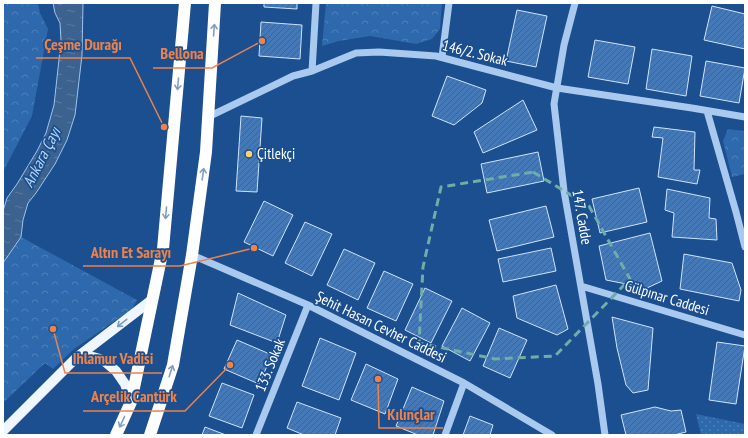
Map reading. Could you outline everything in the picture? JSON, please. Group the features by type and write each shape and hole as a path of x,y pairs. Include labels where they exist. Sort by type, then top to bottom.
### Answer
{"highway":[{"path":"116,435 131,402 163,249 185,3"},
{"path":"150,435 173,365 192,255 206,152 215,3"}],"main road":[{"path":"3,431 76,358 152,299"},
{"path":"76,358 93,357 103,360 116,371 125,384 131,402"}],"street":[{"path":"312,71 316,3"},
{"path":"442,57 449,3"},
{"name":"147. Cadde","path":"575,3 564,45 554,104 564,191 598,384 605,435"},
{"name":"146/2. Sokak","path":"208,116 293,76 312,71 356,53 379,52 442,57 557,88 745,117"},
{"path":"707,111 745,247"},
{"name":"Şehit Hasan Cevher Caddesi","path":"192,255 308,305 464,383 552,435"},
{"name":"Gülpınar Caddesi","path":"581,286 745,334"},
{"name":"133. Sokak","path":"256,435 308,305"},
{"path":"445,435 464,383"}],"highlighted area":[{"path":"533,172 589,206 630,279 555,356 495,359 419,343 423,267 441,187"}],"green space":[{"path":"3,3 38,3 40,13 48,29 32,116 3,172"},
{"path":"326,3 442,3 440,29 432,39 416,44 370,36 339,41 322,46"},
{"path":"728,129 745,131 745,174 732,177 723,141"},
{"path":"21,237 137,300 132,309 74,349 53,369 45,363 3,403 3,263"},
{"path":"696,414 745,424 745,435 701,435"}],"water":[{"name":"Ankara Çayı","path":"53,3 83,3 82,55 75,115 67,140 55,164 28,203 23,220 21,237 3,263 3,211 7,198 37,151 46,133 54,105 61,41 60,23 55,13"}],"building":[{"path":"264,3 297,3 297,9 264,7"},
{"path":"712,6 745,14 745,49 704,40"},
{"path":"517,10 547,16 536,67 506,61"},
{"path":"261,22 302,25 300,59 259,56"},
{"path":"595,40 635,47 628,84 588,77"},
{"path":"652,49 692,56 686,96 646,89"},
{"path":"706,61 745,68 739,103 700,96"},
{"path":"447,76 486,90 482,103 454,125 432,116"},
{"path":"523,100 537,130 483,153 474,132"},
{"name":"Çitlekçi","path":"241,116 262,118 257,192 236,191"},
{"path":"654,127 695,132 694,170 700,170 697,184 658,177 663,138 652,137"},
{"path":"538,152 544,181 487,193 481,164"},
{"path":"639,188 647,222 600,233 592,199"},
{"path":"667,189 710,198 709,218 716,219 717,240 672,237 674,213 665,210"},
{"path":"264,201 293,215 273,256 244,242"},
{"path":"546,206 554,237 497,251 489,220"},
{"path":"305,222 332,234 312,276 285,263"},
{"path":"650,233 662,281 647,288 606,280 599,246"},
{"path":"551,248 556,271 503,282 498,259"},
{"path":"344,249 375,263 358,300 327,285"},
{"path":"684,254 732,263 741,290 739,301 680,289"},
{"path":"384,271 413,284 396,321 367,308"},
{"path":"556,285 568,329 557,335 517,318 513,296"},
{"path":"425,288 452,301 431,343 405,330"},
{"path":"238,293 286,315 277,343 230,325"},
{"path":"462,308 490,323 470,361 442,346"},
{"path":"612,317 653,328 648,390 633,393 626,385 617,348"},
{"path":"499,328 527,340 510,378 483,366"},
{"path":"320,338 356,353 339,400 302,386"},
{"path":"237,340 272,355 259,384 224,369"},
{"path":"717,342 745,346 736,404 709,400"},
{"path":"366,364 398,379 385,414 351,400"},
{"path":"222,383 254,395 242,428 209,416"},
{"path":"412,387 444,401 433,435 418,435 396,426"},
{"path":"297,402 341,418 335,435 304,435 287,428"},
{"path":"655,407 671,411 681,410 686,432 674,435 626,435 621,415"},
{"path":"470,416 493,425 490,435 463,435"},
{"path":"205,427 226,435 202,435"}],"place":[{"name":"Bellona","path":"262,41"},
{"name":"Çeşme Durağı","path":"164,127"},
{"name":"Çitlekçi","path":"249,154"},
{"name":"Altın Et Sarayı","path":"254,248"},
{"name":"Ihlamur Vadisi","path":"53,329"},
{"name":"Arçelik Cantürk","path":"230,365"},
{"name":"Kılınçlar","path":"378,379"}]}
